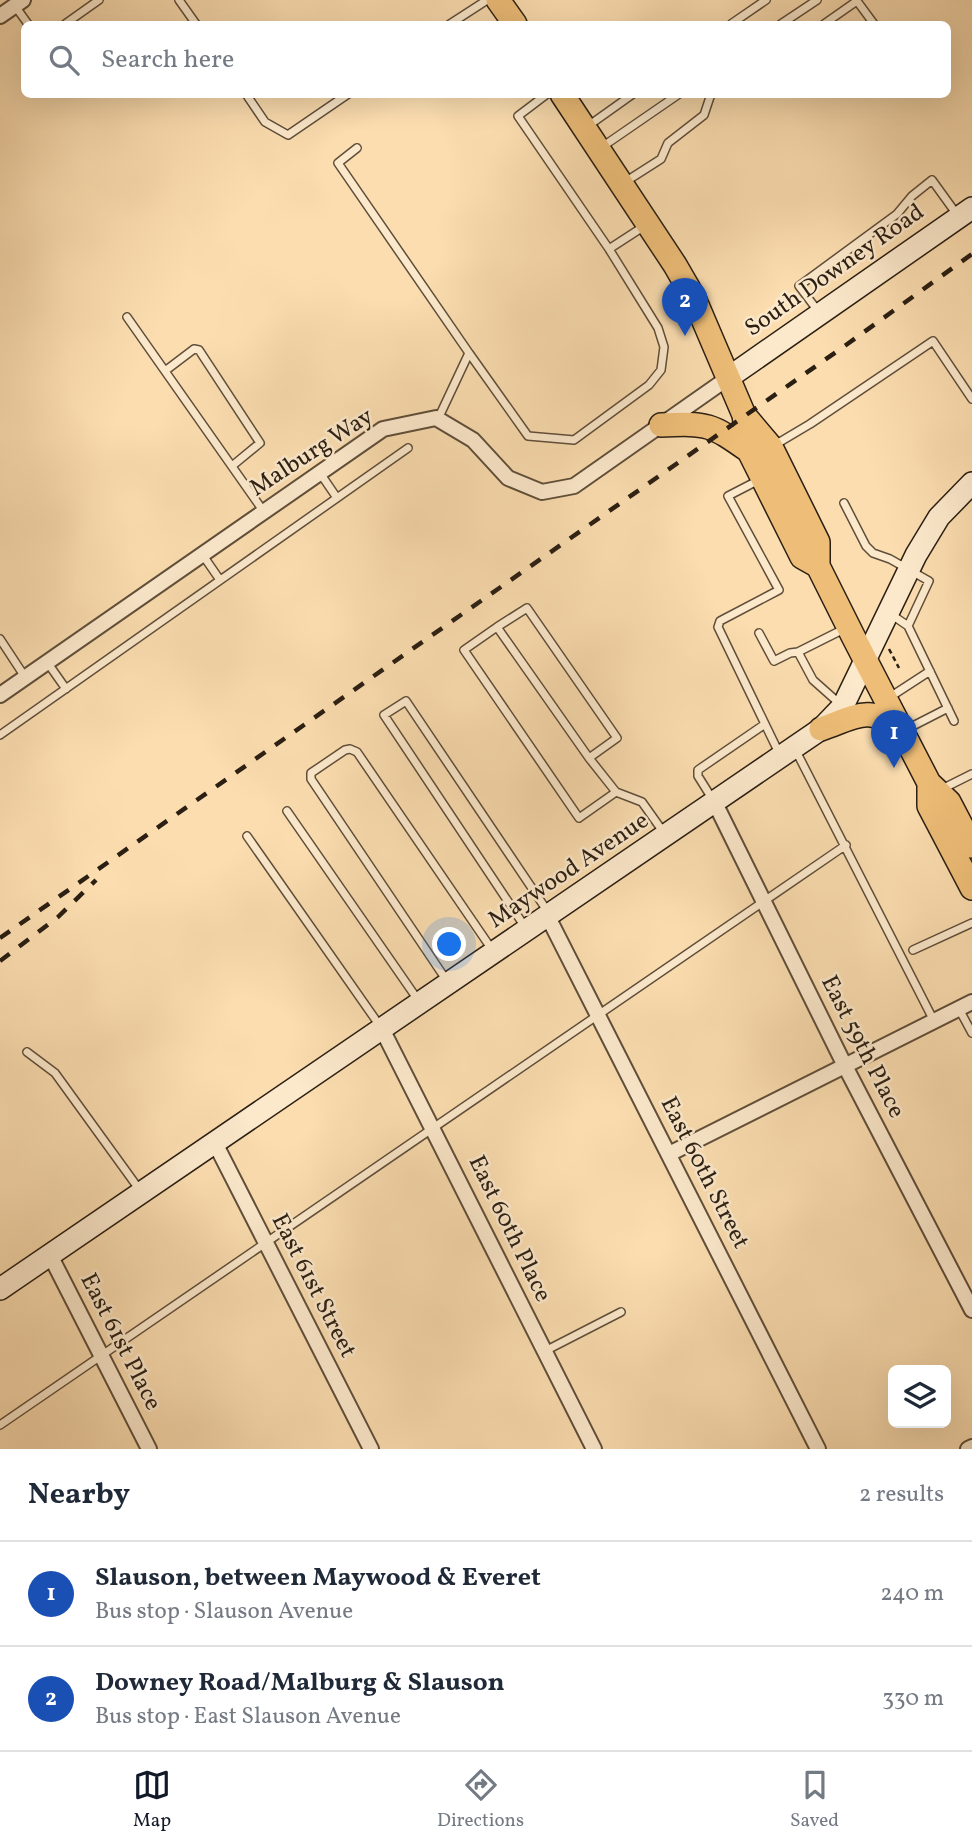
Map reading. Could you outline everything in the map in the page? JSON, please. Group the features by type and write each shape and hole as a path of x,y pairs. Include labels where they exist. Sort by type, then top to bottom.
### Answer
{"main road":[{"path":"498,0 513,21"},
{"path":"565,98 676,265 694,298 760,449 818,542 818,566 865,659 934,787 949,802 972,846"},
{"path":"661,425 711,426 760,449"},
{"path":"760,449 763,478 802,557 818,566"},
{"path":"821,729 868,713 886,718 902,730"},
{"path":"934,787 929,806 972,888"}],"street":[{"path":"0,16 19,3"},
{"name":"South Downey Road","path":"726,373 820,314 965,213"},
{"path":"438,419 473,440 508,478 541,492 574,486 661,425 726,373"},
{"name":"Malburg Way","path":"0,695 383,429 438,419"},
{"name":"Maywood Avenue","path":"0,1289 821,729 843,706 909,570 939,517 972,483"},
{"name":"East 59th Place","path":"716,803 845,1066 972,1310"},
{"name":"East 60th Street","path":"549,916 818,1449"},
{"path":"669,1154 965,1005"},
{"name":"East 60th Place","path":"382,1030 594,1449"},
{"name":"East 61st Street","path":"215,1143 371,1449"},
{"name":"East 61st Place","path":"50,1255 149,1449"}],"lane":[{"path":"69,21 99,0"},
{"path":"179,0 194,21"},
{"path":"455,21 487,0"},
{"path":"735,21 765,0"},
{"path":"786,21 817,0"},
{"path":"828,21 857,1 872,21"},
{"path":"19,3 27,21"},
{"path":"249,98 265,122 288,135 342,98"},
{"path":"357,148 338,163 528,436 574,440 649,384 661,370 664,347 658,328 518,116 542,98"},
{"path":"584,129 627,98"},
{"path":"599,150 674,98"},
{"path":"622,184 661,159 668,143 704,115 710,98"},
{"path":"820,314 799,286 897,214 912,196 932,180 965,213"},
{"path":"608,249 648,223"},
{"path":"127,317 264,512"},
{"path":"760,449 810,424 933,341 972,399"},
{"path":"165,370 194,349 199,350 260,443 232,466"},
{"path":"438,419 469,353"},
{"path":"0,735 408,448"},
{"path":"320,473 337,498"},
{"path":"763,478 727,496 779,590 720,621 718,627 765,724 788,752 846,845 934,1021"},
{"path":"844,503 866,546 873,553 890,559 929,581 908,626"},
{"path":"202,554 220,580"},
{"path":"589,758 617,738 527,608 464,650 579,818 616,792"},
{"path":"888,613 908,626 954,721"},
{"path":"759,633 774,661 849,626"},
{"path":"497,627 616,792 642,802 666,836"},
{"path":"0,639 25,678"},
{"path":"798,652 813,680 843,706"},
{"path":"47,662 66,689"},
{"path":"886,700 930,671"},
{"path":"528,931 384,715 406,701 549,916"},
{"path":"902,730 948,708"},
{"path":"716,803 698,776 698,769 765,724"},
{"path":"449,984 313,783 311,773 345,750 357,752 495,953"},
{"path":"934,787 972,774"},
{"path":"287,811 420,1004"},
{"path":"247,836 382,1030"},
{"path":"0,1425 846,845"},
{"path":"913,950 972,923"},
{"path":"965,1005 972,1033"},
{"path":"27,1052 55,1073 142,1193"},
{"path":"544,1351 621,1312"}],"path":[{"path":"886,642 899,668"}],"railway":[{"path":"0,938 972,254"},
{"path":"0,961 58,917 96,880"}],"place":[{"name":"Downey Road/Malburg & Slauson","path":"685,336"},
{"name":"Slauson, between Maywood & Everet","path":"894,768"}]}
